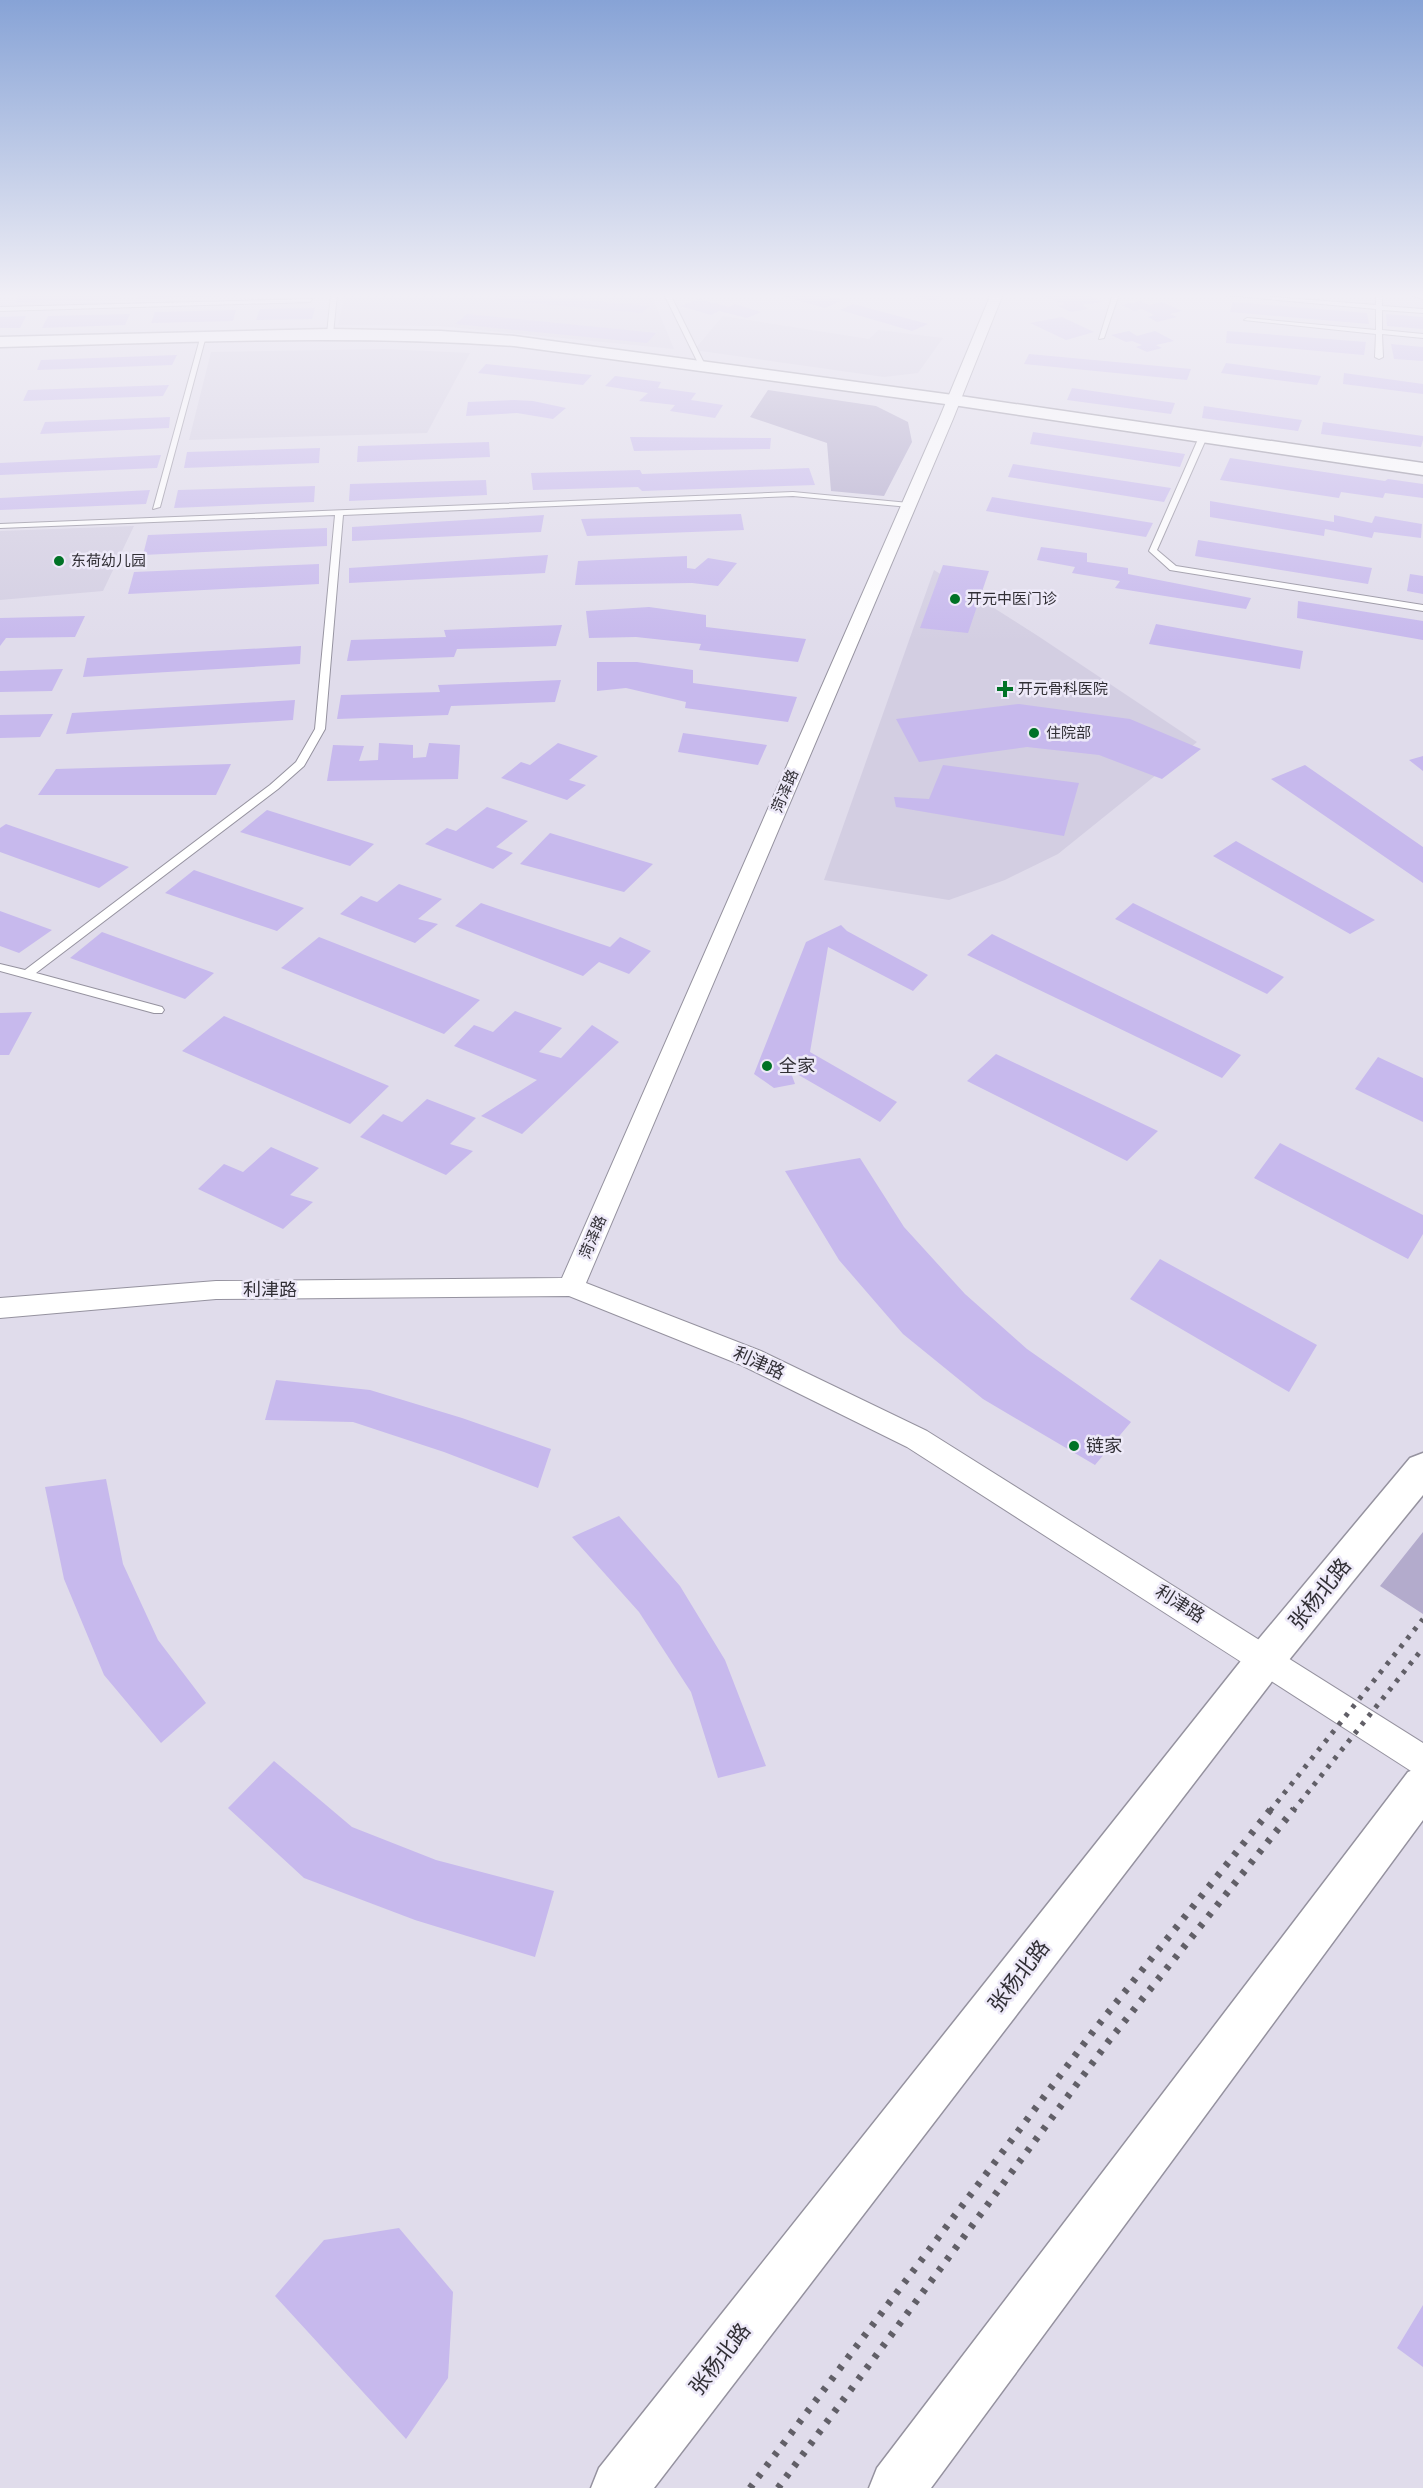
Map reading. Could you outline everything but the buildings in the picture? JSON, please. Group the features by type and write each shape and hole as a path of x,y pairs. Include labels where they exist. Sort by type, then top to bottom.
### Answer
{"street":[{"name":"菏泽路","path":"572,1287 949,410"},
{"path":"1021,410 1423,469"},
{"name":"利津路","path":"0,1308 216,1290 572,1287 751,1358 917,1439 1423,1761"},
{"name":"张杨北路","path":"619,2488 1266,1659 1423,1468"},
{"path":"897,2488 1423,1786"}],"lane":[{"path":"156,507 183,410"},
{"path":"1203,437 1153,551 1173,568 1423,608"},
{"path":"0,526 793,494 909,504"},
{"path":"27,974 274,787 300,764 320,729 339,513"},
{"path":"0,967 158,1010"}],"shaded area":[{"path":"196,410 439,410 427,433 189,440"},
{"path":"755,410 884,410 908,422 912,442 884,496 831,491 827,443 750,417"},
{"name":"东荷幼儿园","path":"134,526 103,591 0,600 0,531"},
{"name":"开元骨科医院","path":"934,570 1197,742 1058,854 1005,880 949,900 824,880"},
{"path":"1423,1532 1423,1614 1380,1586"}],"railway":[{"path":"1270,1811 1423,1619"},
{"path":"1293,1811 1423,1648"},
{"path":"750,2488 1095,2029 1271,1809"},
{"path":"778,2488 1108,2042 1294,1809"}],"place":[{"name":"东荷幼儿园","path":"59,561"},
{"name":"开元中医门诊","path":"955,599"},
{"name":"开元骨科医院","path":"1005,689"},
{"name":"住院部","path":"1034,733"},
{"name":"全家","path":"767,1066"},
{"name":"链家","path":"1074,1446"}]}
